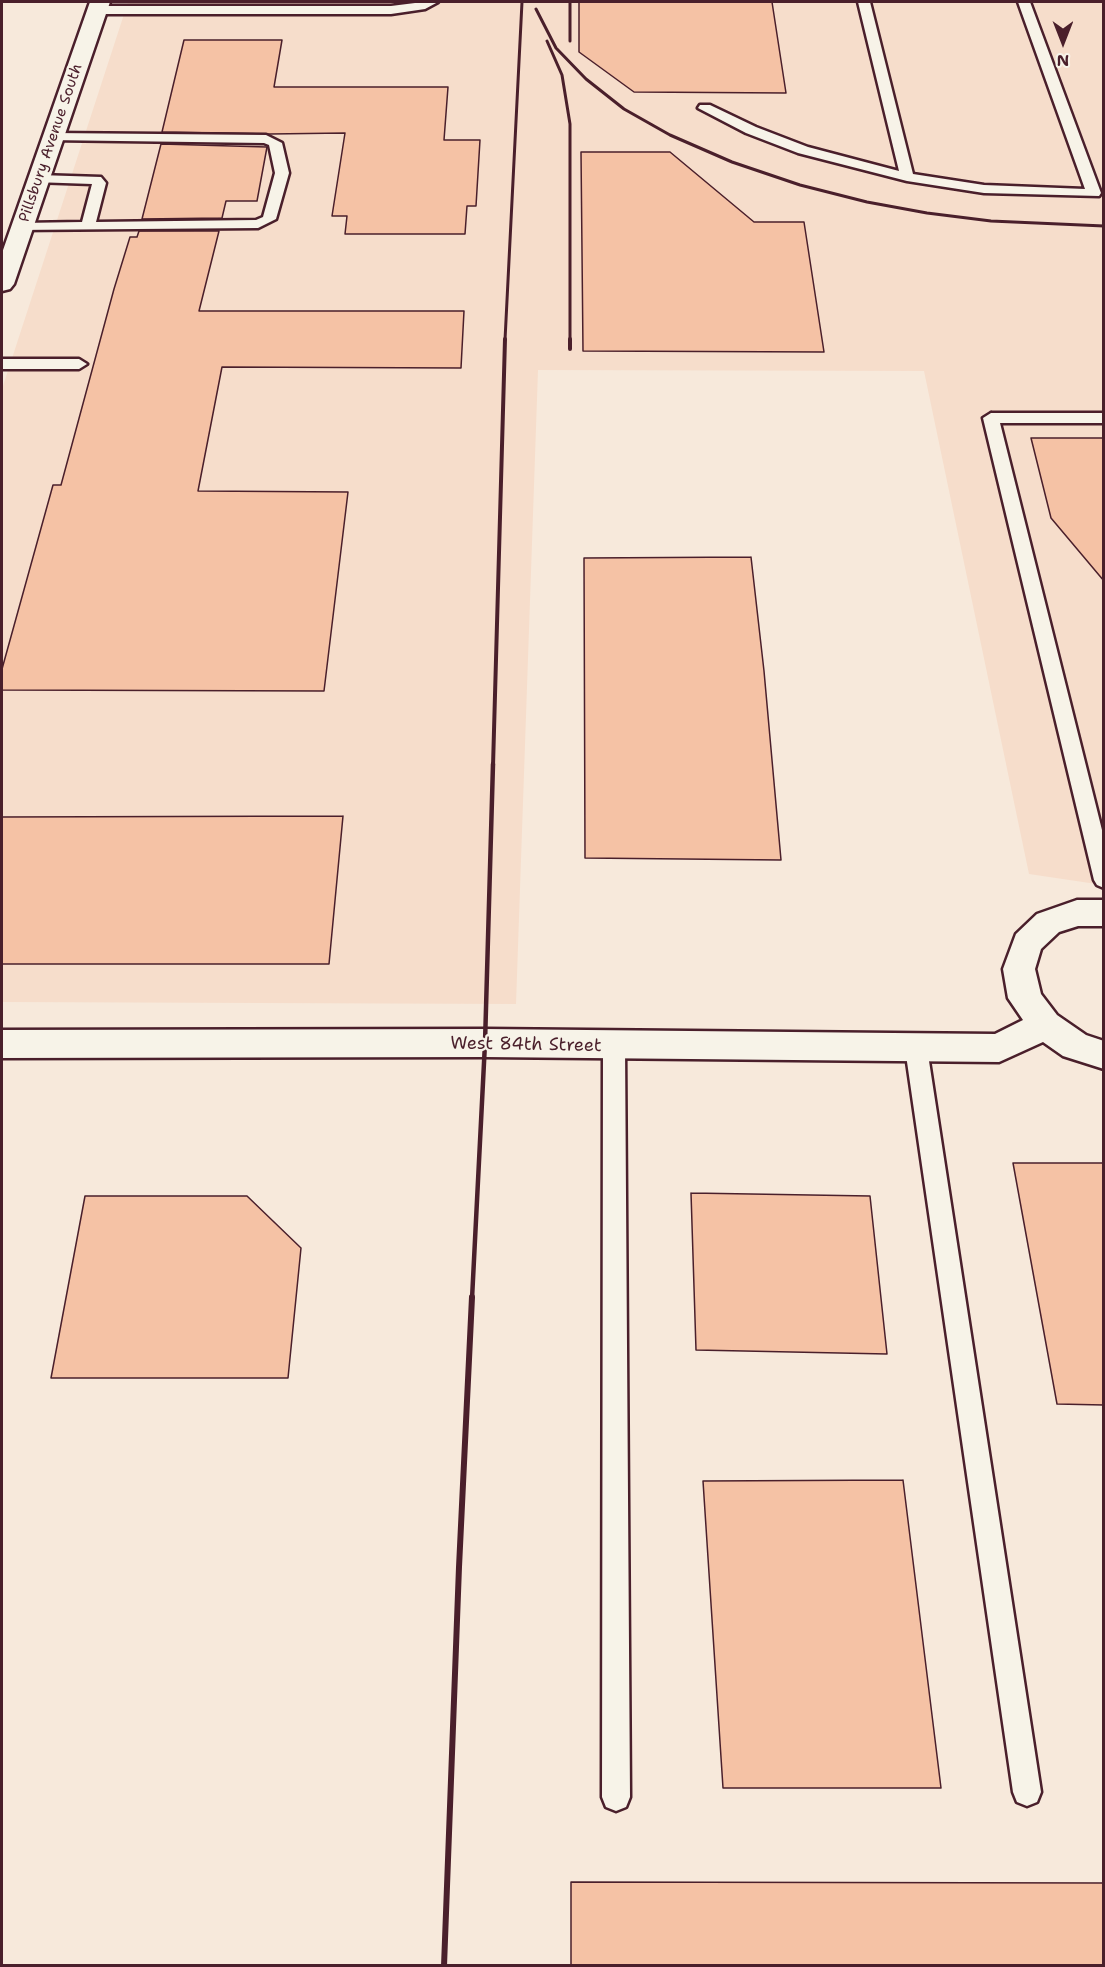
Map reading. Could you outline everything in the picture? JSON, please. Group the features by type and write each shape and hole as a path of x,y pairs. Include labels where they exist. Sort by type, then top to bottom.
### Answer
{"street":[{"name":"Pillsbury Avenue South","path":"2,284 14,231 39,179 99,6"},
{"path":"1104,913 1077,913 1048,924 1027,943 1019,969 1025,998 1045,1025 1075,1046 1104,1055"},
{"name":"West 84th Street","path":"2,1044 485,1043 999,1048 1045,1025"}],"lane":[{"path":"99,6 391,10 432,2"},
{"path":"864,2 907,177"},
{"path":"705,108 751,130 803,150 907,177 984,189 1099,193 1024,2"},
{"path":"14,231 88,226 258,224 269,219 282,173 275,143 266,139 53,137"},
{"path":"39,179 96,180 99,183 88,226"},
{"path":"2,364 79,364"},
{"path":"1104,418 991,418 1104,880"},
{"path":"614,1046 616,1797"},
{"path":"916,1048 1027,1792"}],"shaded area":[{"path":"128,2 1103,2 1103,885 1029,874 924,371 538,370 516,1004 2,1002 2,389"}],"building":[{"path":"579,2 772,2 786,93 634,92 579,52"},
{"path":"184,40 282,40 274,87 448,87 444,140 480,140 476,206 467,206 465,234 345,234 347,216 332,216 345,133 162,132"},
{"path":"161,144 267,147 257,201 226,201 222,218 142,219"},
{"path":"581,152 670,152 754,222 804,222 824,352 583,351"},
{"path":"139,231 219,231 199,311 464,311 461,368 222,367 198,491 348,492 324,691 2,690 2,669 53,485 61,485 114,289 130,237 137,237"},
{"path":"1031,438 1104,438 1104,581 1051,518"},
{"path":"751,557 781,860 585,858 584,558"},
{"path":"343,816 329,964 2,964 2,817"},
{"path":"1013,1163 1104,1163 1104,1405 1057,1404"},
{"path":"691,1193 870,1196 887,1354 696,1350"},
{"path":"85,1196 247,1196 301,1248 288,1378 51,1378"},
{"path":"903,1480 941,1788 723,1788 703,1481"},
{"path":"571,1882 1104,1883 1104,1965 571,1965"}],"railway":[{"path":"505,340 522,2"},
{"path":"570,2 570,41"},
{"path":"536,9 556,48 586,79 624,109 670,135 732,162 800,185 867,202 927,213 991,221 1104,226"},
{"path":"547,41 562,75 570,124 570,349"},
{"path":"493,766 505,339"},
{"path":"472,1299 485,1043 493,764"},
{"path":"444,1966 472,1297"}]}
